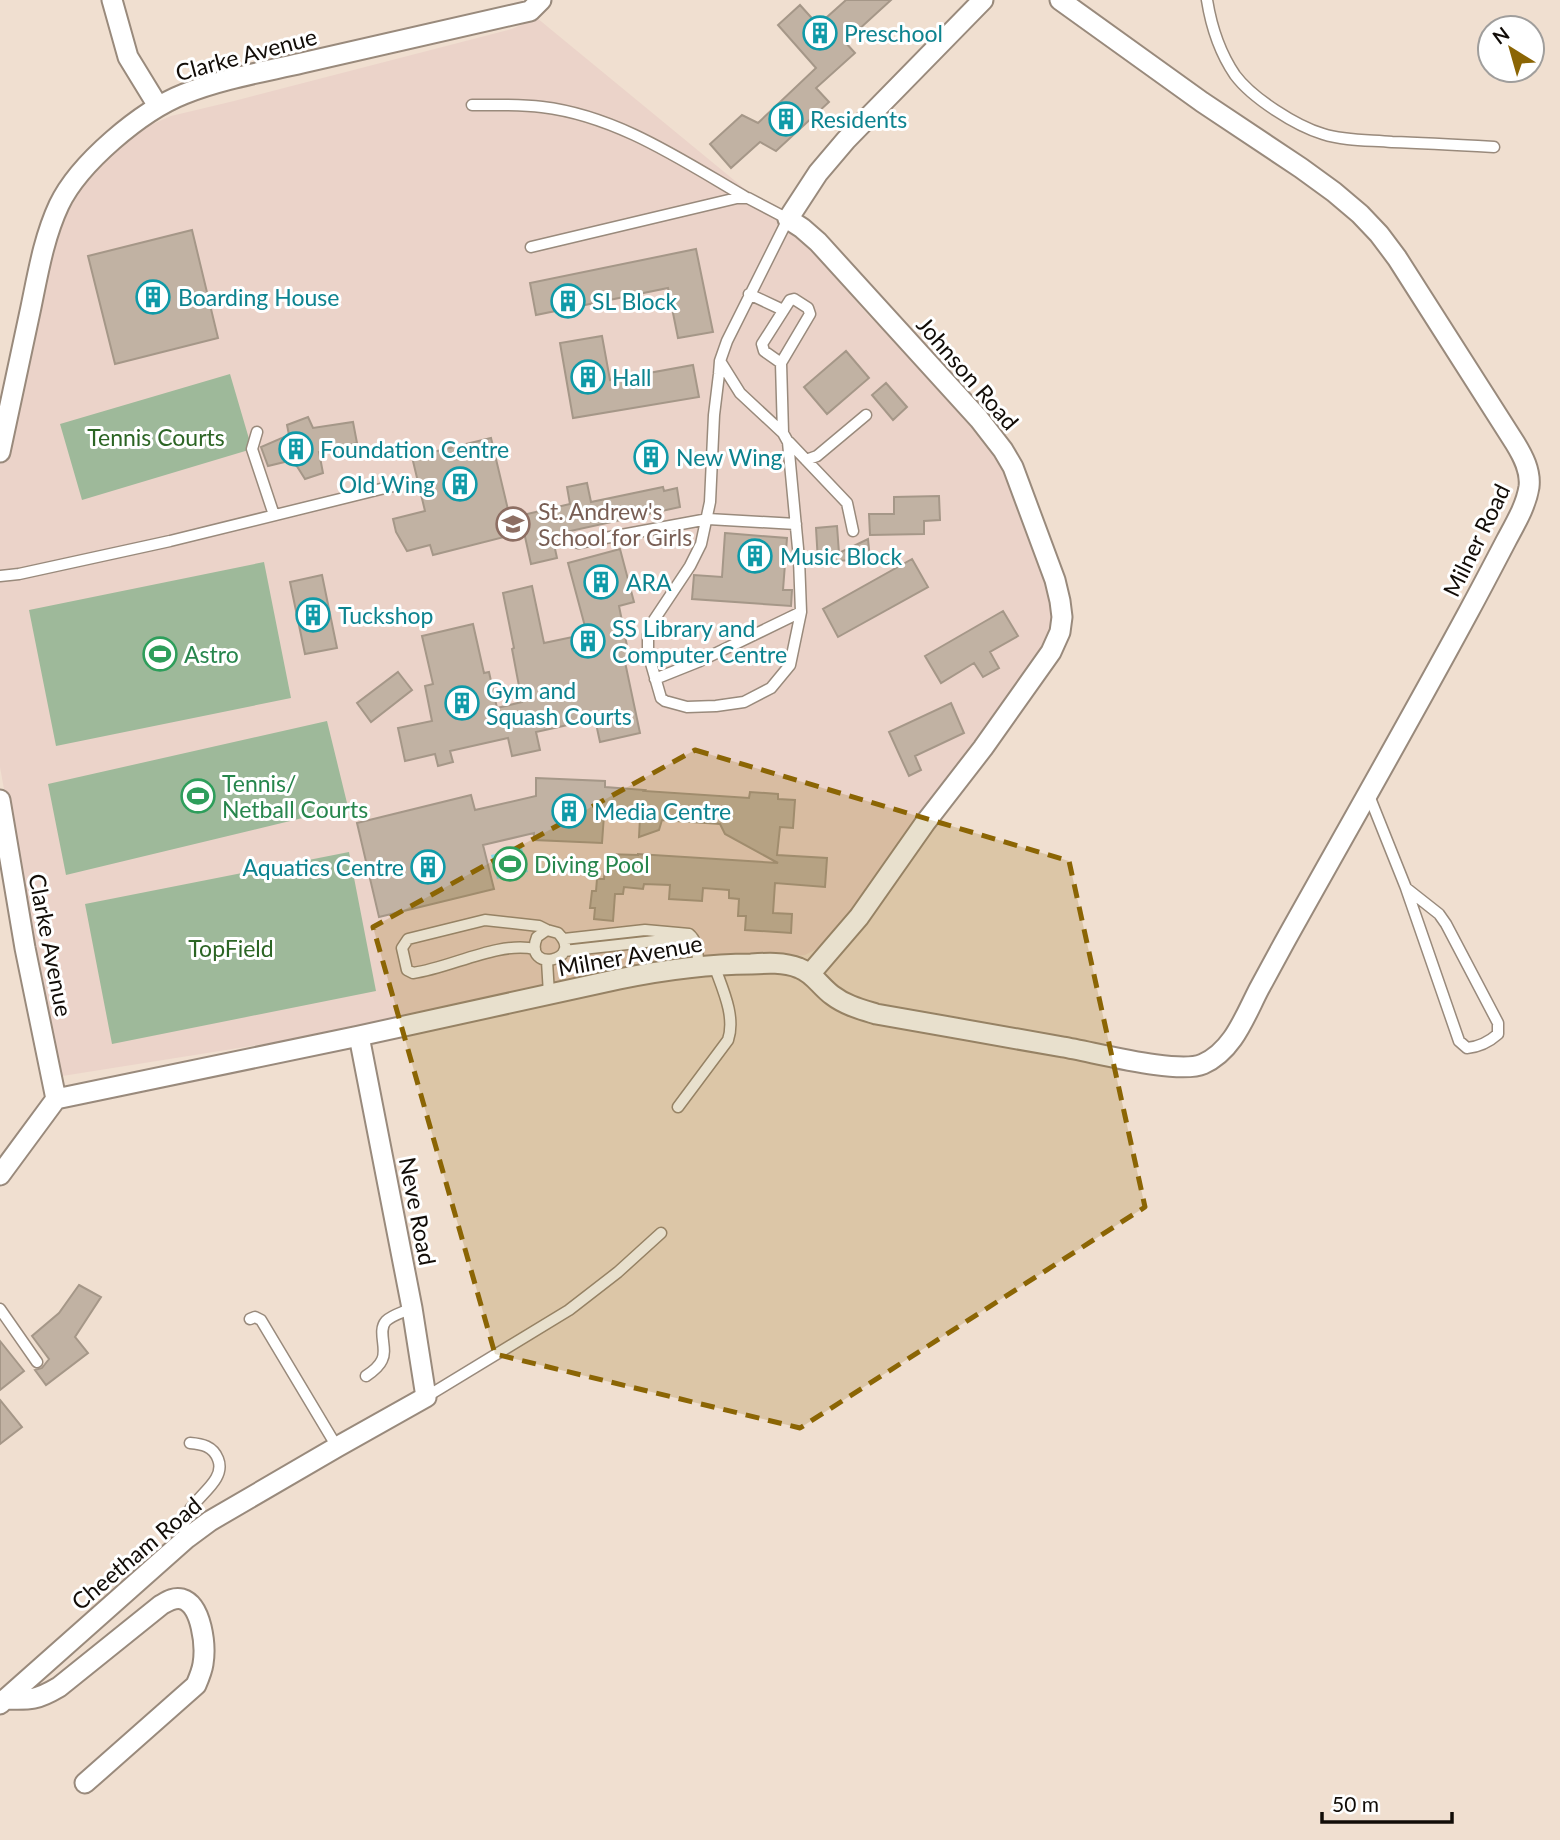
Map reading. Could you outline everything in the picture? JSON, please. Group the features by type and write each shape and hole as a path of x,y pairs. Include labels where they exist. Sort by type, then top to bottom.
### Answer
{"street":[{"path":"112,0 128,57 158,106"},
{"path":"788,219 818,173 846,140 983,0"},
{"name":"Milner Road","path":"1060,0 1202,102 1301,168 1360,214 1397,258 1525,459 1529,485 1516,522 1421,701 1367,793 1235,1035 1223,1050 1203,1064"},
{"name":"Clarke Avenue","path":"0,452 41,263 59,205 73,182 91,161 120,135 158,106 185,93 236,78 535,5"},
{"name":"Johnson Road","path":"788,219 818,242 979,419 1003,450 1013,467 1055,580 1062,617 1060,632 1045,660 983,748 925,823 859,917 810,974"},
{"name":"Clarke Avenue","path":"0,800 23,935 56,1099"},
{"name":"Milner Avenue","path":"56,1099 645,974 707,965 779,964 799,968 810,974 834,997 848,1005 876,1014 1179,1068 1203,1064"},
{"name":"Neve Road","path":"359,1036 412,1308 426,1396"},
{"path":"0,1175 56,1099"},
{"name":"Cheetham Road","path":"2,1702 187,1538 210,1521 426,1396"},
{"path":"2,1702 41,1698 59,1687 167,1602 174,1599 184,1600 195,1610 203,1633 204,1647 204,1661 196,1685 86,1783"}],"lane":[{"path":"1207,0 1210,19 1236,75 1256,95 1298,125 1324,135 1351,139 1494,147"},
{"path":"472,105 544,107 614,125 681,158 788,219 727,341 720,361 708,519 701,544 690,566 652,623 648,635 648,653 661,698 665,701 687,707 744,702 771,688 790,665 801,612 799,559 780,363 810,314 808,308 797,299 792,299 783,310 762,346 764,351 780,363"},
{"path":"531,247 737,198 748,198"},
{"path":"750,293 783,310"},
{"path":"720,361 740,393 848,503 853,531"},
{"path":"806,460 817,456 866,415"},
{"path":"257,432 252,449 274,514"},
{"path":"0,576 83,560 397,485"},
{"path":"578,543 708,519 796,524"},
{"path":"655,679 700,661 801,612"},
{"path":"1367,793 1406,887 1459,1041 1467,1048 1491,1041 1498,1034 1498,1023 1446,924 1406,887"},
{"path":"535,949 527,947 498,951 413,973 407,970 402,947 408,939 481,920 539,926 558,933 565,942 564,951 559,958 547,961 537,954 535,949 537,937 547,930"},
{"path":"564,939 645,930 689,934 694,939 732,1020 732,1030 728,1040 678,1107"},
{"path":"564,951 694,939"},
{"path":"547,961 549,994"},
{"path":"426,1396 569,1310 618,1272 661,1233"},
{"path":"366,1376 377,1367 385,1353 385,1322 412,1308"},
{"path":"0,1309 37,1362"},
{"path":"250,1319 255,1317 261,1320 337,1447"},
{"path":"187,1538 184,1527 188,1511 216,1478 220,1467 212,1450 204,1445 190,1443"}],"highlighted area":[{"path":"695,750 1069,861 1145,1207 800,1428 495,1354 373,927"}],"shaded area":[{"name":"St. Andrew's School for Girls","path":"537,18 791,227 868,315 981,430 1003,466 1050,582 1056,615 1050,636 1035,664 985,725 851,916 830,942 805,955 764,959 346,1031 56,1077 0,767 0,439 33,296 69,196 128,135 171,116 512,29"}],"green space":[{"name":"Tennis Courts","path":"230,374 252,449 82,500 60,424"},
{"name":"Astro","path":"264,562 291,698 56,746 29,610"},
{"name":"Tennis/ Netball Courts","path":"327,721 348,807 66,875 48,784"},
{"name":"TopField","path":"349,852 376,991 112,1044 85,904"}],"water":[{"name":"Diving Pool","path":"522,848 528,872 497,879 491,855"}],"building":[{"path":"846,0 891,0 845,42 855,53 816,88 829,102 776,151 760,142 731,168 710,144 742,115 758,123 816,68 778,25 800,5 818,25"},
{"name":"Boarding House","path":"192,230 218,338 115,364 88,256"},
{"name":"SL Block","path":"696,249 713,332 678,338 668,288 536,315 530,283"},
{"path":"602,336 610,380 693,365 699,397 573,418 560,343"},
{"path":"846,351 869,378 827,414 804,387"},
{"path":"886,383 907,407 893,420 872,395"},
{"name":"Foundation Centre","path":"308,417 313,428 353,422 357,443 319,452 323,473 305,479 293,460 268,466 261,447 289,435 287,425"},
{"name":"Old Wing","path":"491,438 510,518 570,504 567,487 587,483 591,502 663,487 664,491 677,488 680,507 552,535 557,558 531,564 524,532 433,555 430,545 407,551 396,532 393,519 425,511 412,457"},
{"path":"939,496 940,520 924,521 924,534 870,535 869,514 894,514 894,497"},
{"path":"837,526 839,553 868,539 870,559 818,562 816,528"},
{"name":"Music Block","path":"725,533 787,538 783,590 792,590 791,606 692,599 694,575 722,577"},
{"path":"620,549 634,602 619,606 630,661 625,662 640,733 600,742 595,719 536,732 540,750 512,756 508,738 450,751 453,762 438,766 435,754 405,761 398,728 432,721 425,686 433,684 422,636 473,624 484,673 489,672 497,708 522,702 503,593 532,586 544,643 587,634 568,563"},
{"path":"912,559 928,587 838,637 823,609"},
{"name":"Tuckshop","path":"322,575 337,648 305,654 290,582"},
{"path":"1003,611 1018,636 990,652 999,668 983,677 974,663 941,683 925,656"},
{"path":"398,672 412,690 371,722 357,703"},
{"path":"951,703 964,733 915,756 921,770 909,776 889,732"},
{"path":"536,778 605,781 605,787 749,798 750,792 778,794 778,799 795,800 793,828 780,827 777,855 827,858 825,887 775,883 773,913 792,914 791,933 745,930 746,916 738,916 739,899 729,898 729,890 703,888 702,901 669,899 670,885 644,884 643,889 624,887 623,894 615,894 613,921 594,919 595,908 590,908 592,891 596,891 597,879 604,879 606,854 778,863 725,834 720,824 662,820 659,830 639,837 640,818 604,815 602,843 534,840 534,833 483,845 494,889 379,917 357,823 471,795 475,810 536,796"},
{"path":"79,1285 101,1297 75,1337 88,1353 46,1385 35,1370 42,1368 49,1359 32,1336 59,1313"},
{"path":"0,1341 24,1371 0,1390"},
{"path":"0,1400 22,1427 0,1444"}],"place":[{"name":"Preschool","path":"820,33"},
{"name":"Residents","path":"786,119"},
{"name":"Boarding House","path":"153,297"},
{"name":"SL Block","path":"568,301"},
{"name":"Hall","path":"588,377"},
{"name":"Foundation Centre","path":"296,449"},
{"name":"New Wing","path":"651,457"},
{"name":"Old Wing","path":"460,484"},
{"name":"St. Andrew's School for Girls","path":"513,524"},
{"name":"Music Block","path":"755,556"},
{"name":"ARA","path":"601,582"},
{"name":"Tuckshop","path":"313,615"},
{"name":"SS Library and Computer Centre","path":"588,641"},
{"name":"Astro","path":"160,654"},
{"name":"Gym and Squash Courts","path":"462,703"},
{"name":"Tennis/ Netball Courts","path":"198,796"},
{"name":"Media Centre","path":"569,811"},
{"name":"Diving Pool","path":"510,864"},
{"name":"Aquatics Centre","path":"428,867"}]}
